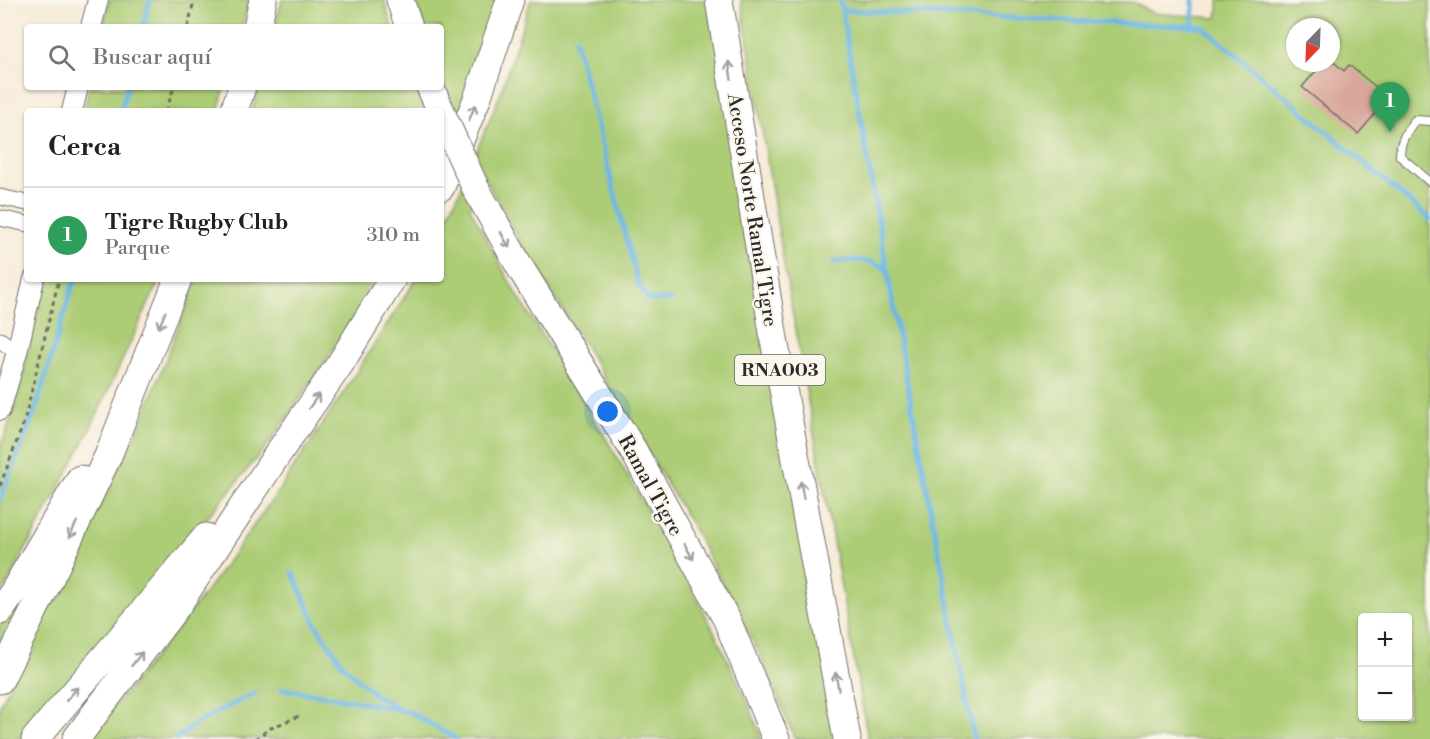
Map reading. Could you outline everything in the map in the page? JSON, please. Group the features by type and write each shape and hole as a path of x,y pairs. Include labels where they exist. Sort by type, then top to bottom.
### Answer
{"highway":[{"path":"258,24 263,0"},
{"path":"400,0 408,24"},
{"path":"444,179 477,99 510,0"},
{"name":"Acceso Norte Ramal Tigre","path":"719,0 775,345 847,739"},
{"path":"235,108 241,90"},
{"name":"Ramal Tigre","path":"431,90 439,108"},
{"name":"Ramal Tigre","path":"444,119 476,189 521,269 632,448 727,620 776,739"},
{"path":"0,680 108,456 177,282"},
{"path":"76,739 177,606 340,363 391,282"},
{"path":"0,611 88,465 145,360"},
{"path":"34,739 281,449"}],"street":[{"path":"92,24 98,0"},
{"path":"73,108 77,90"},
{"path":"0,197 24,202"},
{"path":"0,218 24,223"},
{"path":"0,410 17,352 33,282"},
{"path":"0,340 17,352"}],"lane":[{"path":"1430,121 1415,120 1405,133 1400,147 1400,156 1430,182"}],"path":[{"path":"189,24 194,0"},
{"path":"167,108 173,90"},
{"path":"0,486 24,422 58,282"},
{"path":"255,739 271,728 301,715"}],"green space":[{"path":"109,0 249,0 243,24 104,24"},
{"path":"282,0 384,0 391,24 276,24"},
{"path":"415,0 500,0 444,159 444,130 453,105 444,86 444,24 423,24"},
{"path":"531,0 710,0 839,739 795,739 761,657 691,524 519,240 484,176 470,208 513,288 608,442 677,561 714,631 748,703 762,739 86,739 130,688 208,589 275,496 414,282 444,282 444,223 500,95"},
{"path":"741,0 1133,2 1153,13 1217,18 1219,0 1430,0 1430,739 868,739 785,271"},
{"path":"88,90 224,90 219,108 85,108"},
{"path":"258,90 418,90 427,108 253,108"},
{"path":"44,282 159,282 87,436 0,597 0,448 16,405"},
{"path":"196,282 379,282 271,441 21,739 0,739 0,705 141,423"},
{"path":"27,594 0,663 0,625 19,595"}],"building":[{"path":"1349,65 1389,98 1358,134 1302,87 1315,72 1340,72 1340,67 1344,71"}],"waterway":[{"path":"144,24 150,0"},
{"path":"840,0 899,339 974,739"},
{"path":"1193,0 1193,26"},
{"path":"842,10 1203,27 1430,219"},
{"path":"575,39 638,284 649,300 671,300"},
{"path":"122,108 126,90"},
{"path":"834,262 855,260 869,262 887,270"},
{"path":"0,499 36,409 75,282"},
{"path":"293,573 316,625 343,665 374,694 398,708"},
{"path":"282,689 410,712 456,739"},
{"path":"176,739 198,722 255,693"}],"place":[{"name":"Tigre Rugby Club","path":"1390,132"}]}
